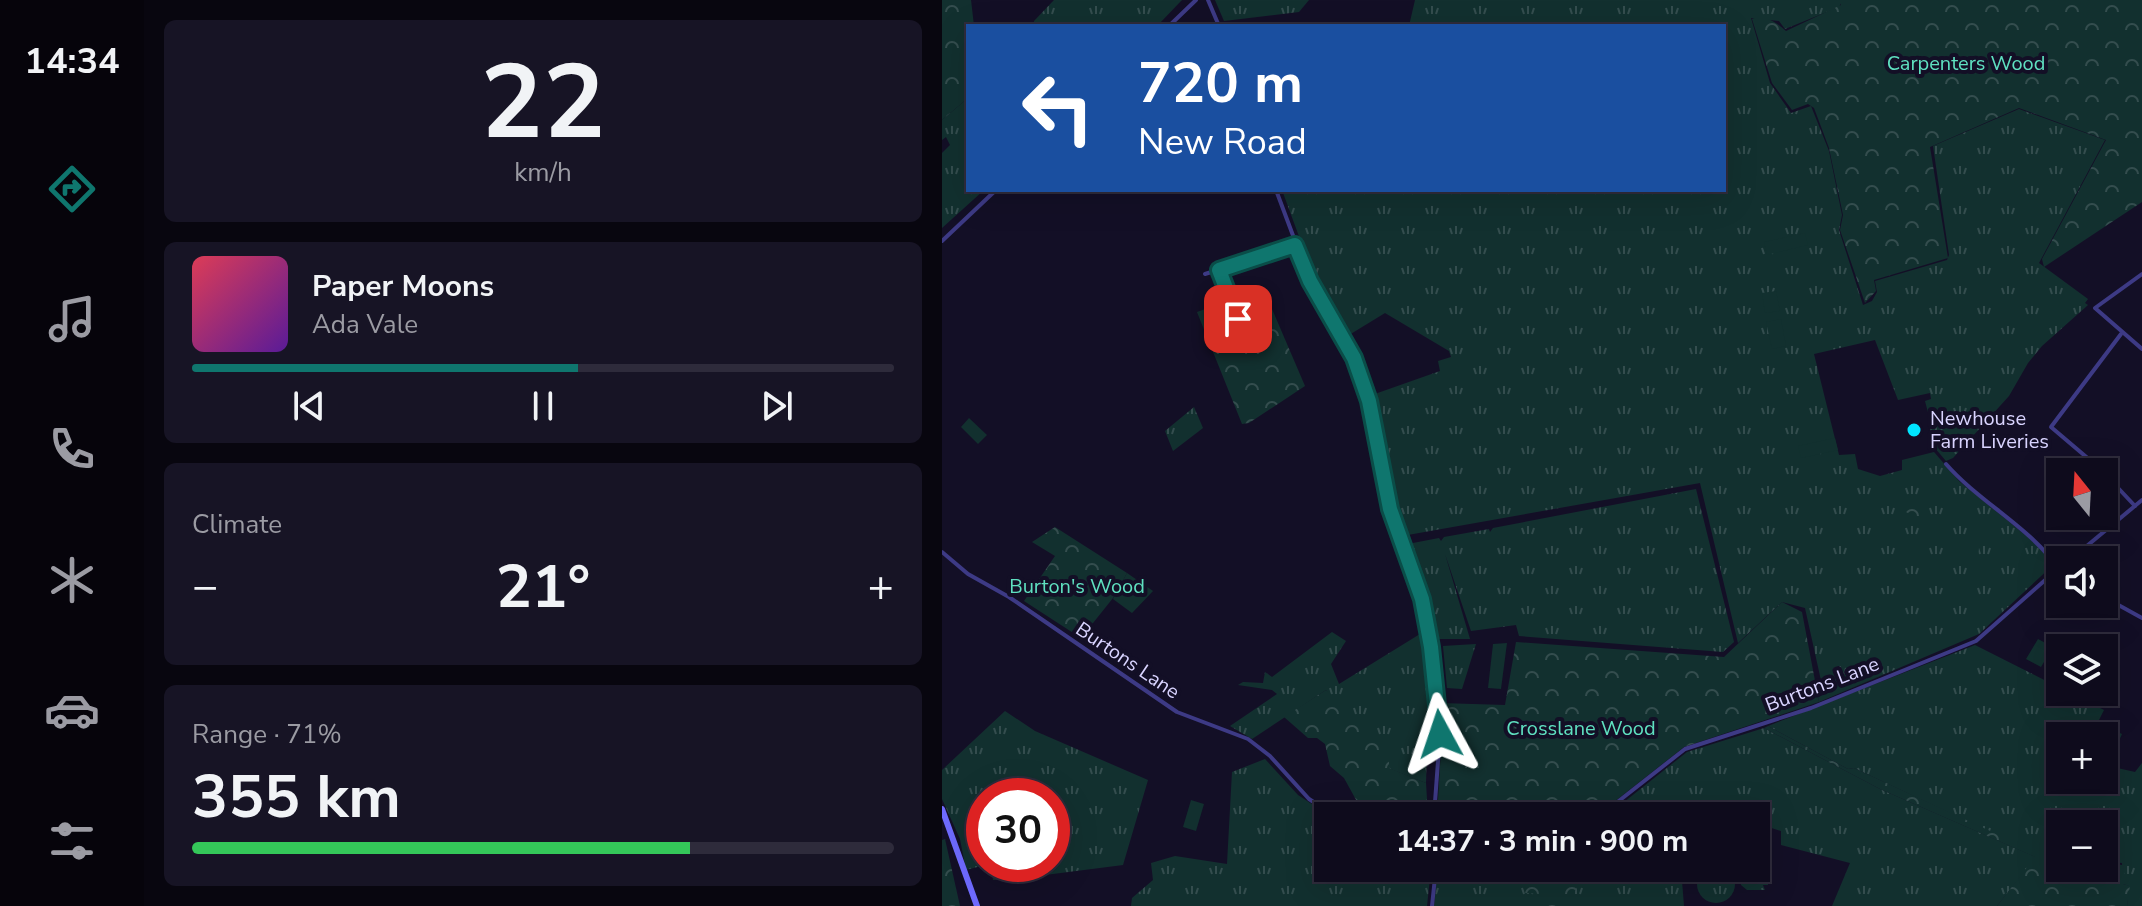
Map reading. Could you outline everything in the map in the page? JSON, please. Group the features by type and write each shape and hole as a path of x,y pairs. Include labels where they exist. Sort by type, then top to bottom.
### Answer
{"main road":[{"path":"942,809 977,906"}],"street":[{"path":"1171,24 1196,0"},
{"path":"1208,0 1218,24"},
{"path":"942,241 994,192"},
{"path":"1277,192 1310,281 1354,358 1369,401 1390,509 1422,599 1433,659 1440,734 1435,802"},
{"path":"1205,274 1295,245"},
{"path":"1219,270 1238,319"},
{"path":"2142,274 2095,305 2096,313 2142,349"},
{"path":"2088,458 2051,427 2121,334"},
{"path":"1946,464 1967,487 2046,551"},
{"path":"2118,487 2135,506"},
{"path":"2087,546 2142,500"},
{"name":"Burtons Lane","path":"942,552 968,574 1009,597 1177,712 1248,739 1270,756 1314,802"},
{"name":"Burtons Lane","path":"1619,802 1685,749 1811,708 1976,641 2046,580"},
{"path":"2118,605 2142,618"},
{"path":"1432,906 1435,882"}],"green space":[{"path":"942,0 971,0 974,24 966,24 966,100 942,120"},
{"path":"1054,0 1182,0 1159,24 1034,24"},
{"path":"1215,0 1309,0 1299,12 1224,21"},
{"path":"1415,0 1843,0 1839,7 1785,29 1779,21 1751,18 1770,83 1791,113 1811,106 1829,151 1842,215 1839,230 1863,305 1872,301 1877,292 1875,281 1947,260 1949,255 1933,146 2019,109 2105,140 2039,263 2088,299 2085,303 2088,305 2042,346 2009,396 1953,458 1946,461 1929,441 1931,424 1925,401 1931,399 1930,393 1898,400 1875,340 1814,354 1839,455 1855,454 1858,469 1880,476 1902,470 1902,460 1934,452 1959,481 2046,556 2046,571 1979,634 1819,702 1818,697 1824,694 1805,608 1782,602 1738,643 1700,483 1402,536 1388,488 1372,395 1440,371 1438,361 1451,357 1449,351 1385,313 1349,335 1315,280 1283,192 1726,192 1726,24 1409,24"},
{"name":"Carpenters Wood","path":"1841,0 2142,0 2142,202 2044,267 2042,259 2106,140 2019,108 1930,147 1948,258 1874,280 1876,291 1865,303 1840,230 1843,215 1829,148 1814,108 1808,104 1792,110 1772,83 1752,19 1766,18 1786,31 1841,5"},
{"path":"966,100 966,192 982,192 942,228 942,153 950,145 946,137 942,140 942,120"},
{"path":"1805,233 1808,245 1767,255 1764,242"},
{"path":"1776,291 1780,311 1765,313 1762,293"},
{"path":"1225,302 1234,326 1272,309 1305,386 1249,423 1242,424 1197,312"},
{"path":"1781,319 1786,346 1772,349 1766,322"},
{"path":"1194,407 1203,428 1173,451 1165,431"},
{"path":"969,418 987,435 978,444 961,427"},
{"path":"1835,438 1838,450 1801,458 1798,446"},
{"path":"1696,489 1734,642 1723,652 1519,636 1516,625 1471,631 1445,554 1470,639 1438,639 1425,585 1410,547 1413,543 1439,538 1441,541 1444,537 1489,529 1490,532 1493,528"},
{"path":"1920,497 1925,509 1922,521 1906,512 1906,500"},
{"name":"Burton's Wood","path":"1055,527 1127,573 1113,598 1081,638 1024,601 1055,556 1032,542"},
{"path":"1971,532 1980,538 1978,558 1961,547"},
{"path":"1127,573 1153,591 1132,613 1113,599"},
{"name":"Crosslane Wood","path":"1782,602 1802,612 1819,702 1684,747 1614,802 1438,802 1442,734 1439,703 1505,705 1516,642 1724,657"},
{"path":"1332,632 1346,641 1331,664 1339,684 1420,634 1429,694 1426,783 1388,768 1326,690 1252,739 1230,726 1277,694 1272,690 1238,685 1243,682 1263,683 1265,672 1272,677"},
{"path":"2038,639 2046,643 2046,659 2041,667 2026,659"},
{"path":"1507,643 1501,689 1488,688 1493,644"},
{"path":"1476,644 1462,689 1447,688 1443,646"},
{"path":"1975,645 2046,681 2046,706 2096,706 2104,710 2098,722 2046,722 2046,794 2118,794 2118,768 2135,772 2142,763 2142,906 2127,906 2129,886 2123,884 2122,863 2118,863 2118,810 2046,810 2046,852 2027,849 1854,768 1848,769 1768,726"},
{"path":"1326,690 1389,749 1389,768 1426,783 1427,802 1357,802 1344,778 1330,766 1325,744 1317,738 1308,738 1284,717"},
{"path":"1005,711 1035,731 1148,780 1123,865 1070,872 1070,778 966,778 966,870 960,839 942,799 942,770"},
{"path":"1768,726 1848,769 1854,768 2027,848 2046,851 2046,882 2118,882 2118,864 2126,866 2123,884 2130,886 2127,906 1997,906 2035,857 1880,789 1764,728"},
{"path":"1764,728 1880,789 2036,857 1997,906 1832,906 1850,863 1781,845 1781,831 1770,827 1770,802 1624,802 1687,752"},
{"path":"1265,759 1298,795 1314,806 1314,882 1430,882 1427,906 1131,906 1132,898 1153,880 1151,863 1175,856 1227,864 1232,772"},
{"path":"1191,800 1204,804 1196,831 1183,827"},
{"path":"945,839 960,906 942,906 942,840"},
{"path":"1436,882 1682,882 1684,906 1434,906"},
{"path":"1525,882 1580,882 1561,906 1547,906 1552,900 1541,894 1525,893"},
{"path":"1698,882 1734,882 1729,897 1716,903 1703,897 1697,884"},
{"path":"1740,882 1762,882 1765,890 1747,890"}],"place":[{"name":"Newhouse Farm Liveries","path":"1914,430"}],"route":[{"path":"1238,319 1219,270 1295,245 1310,281 1354,358 1369,401 1390,509 1422,599 1435,672 1440,734"}]}
